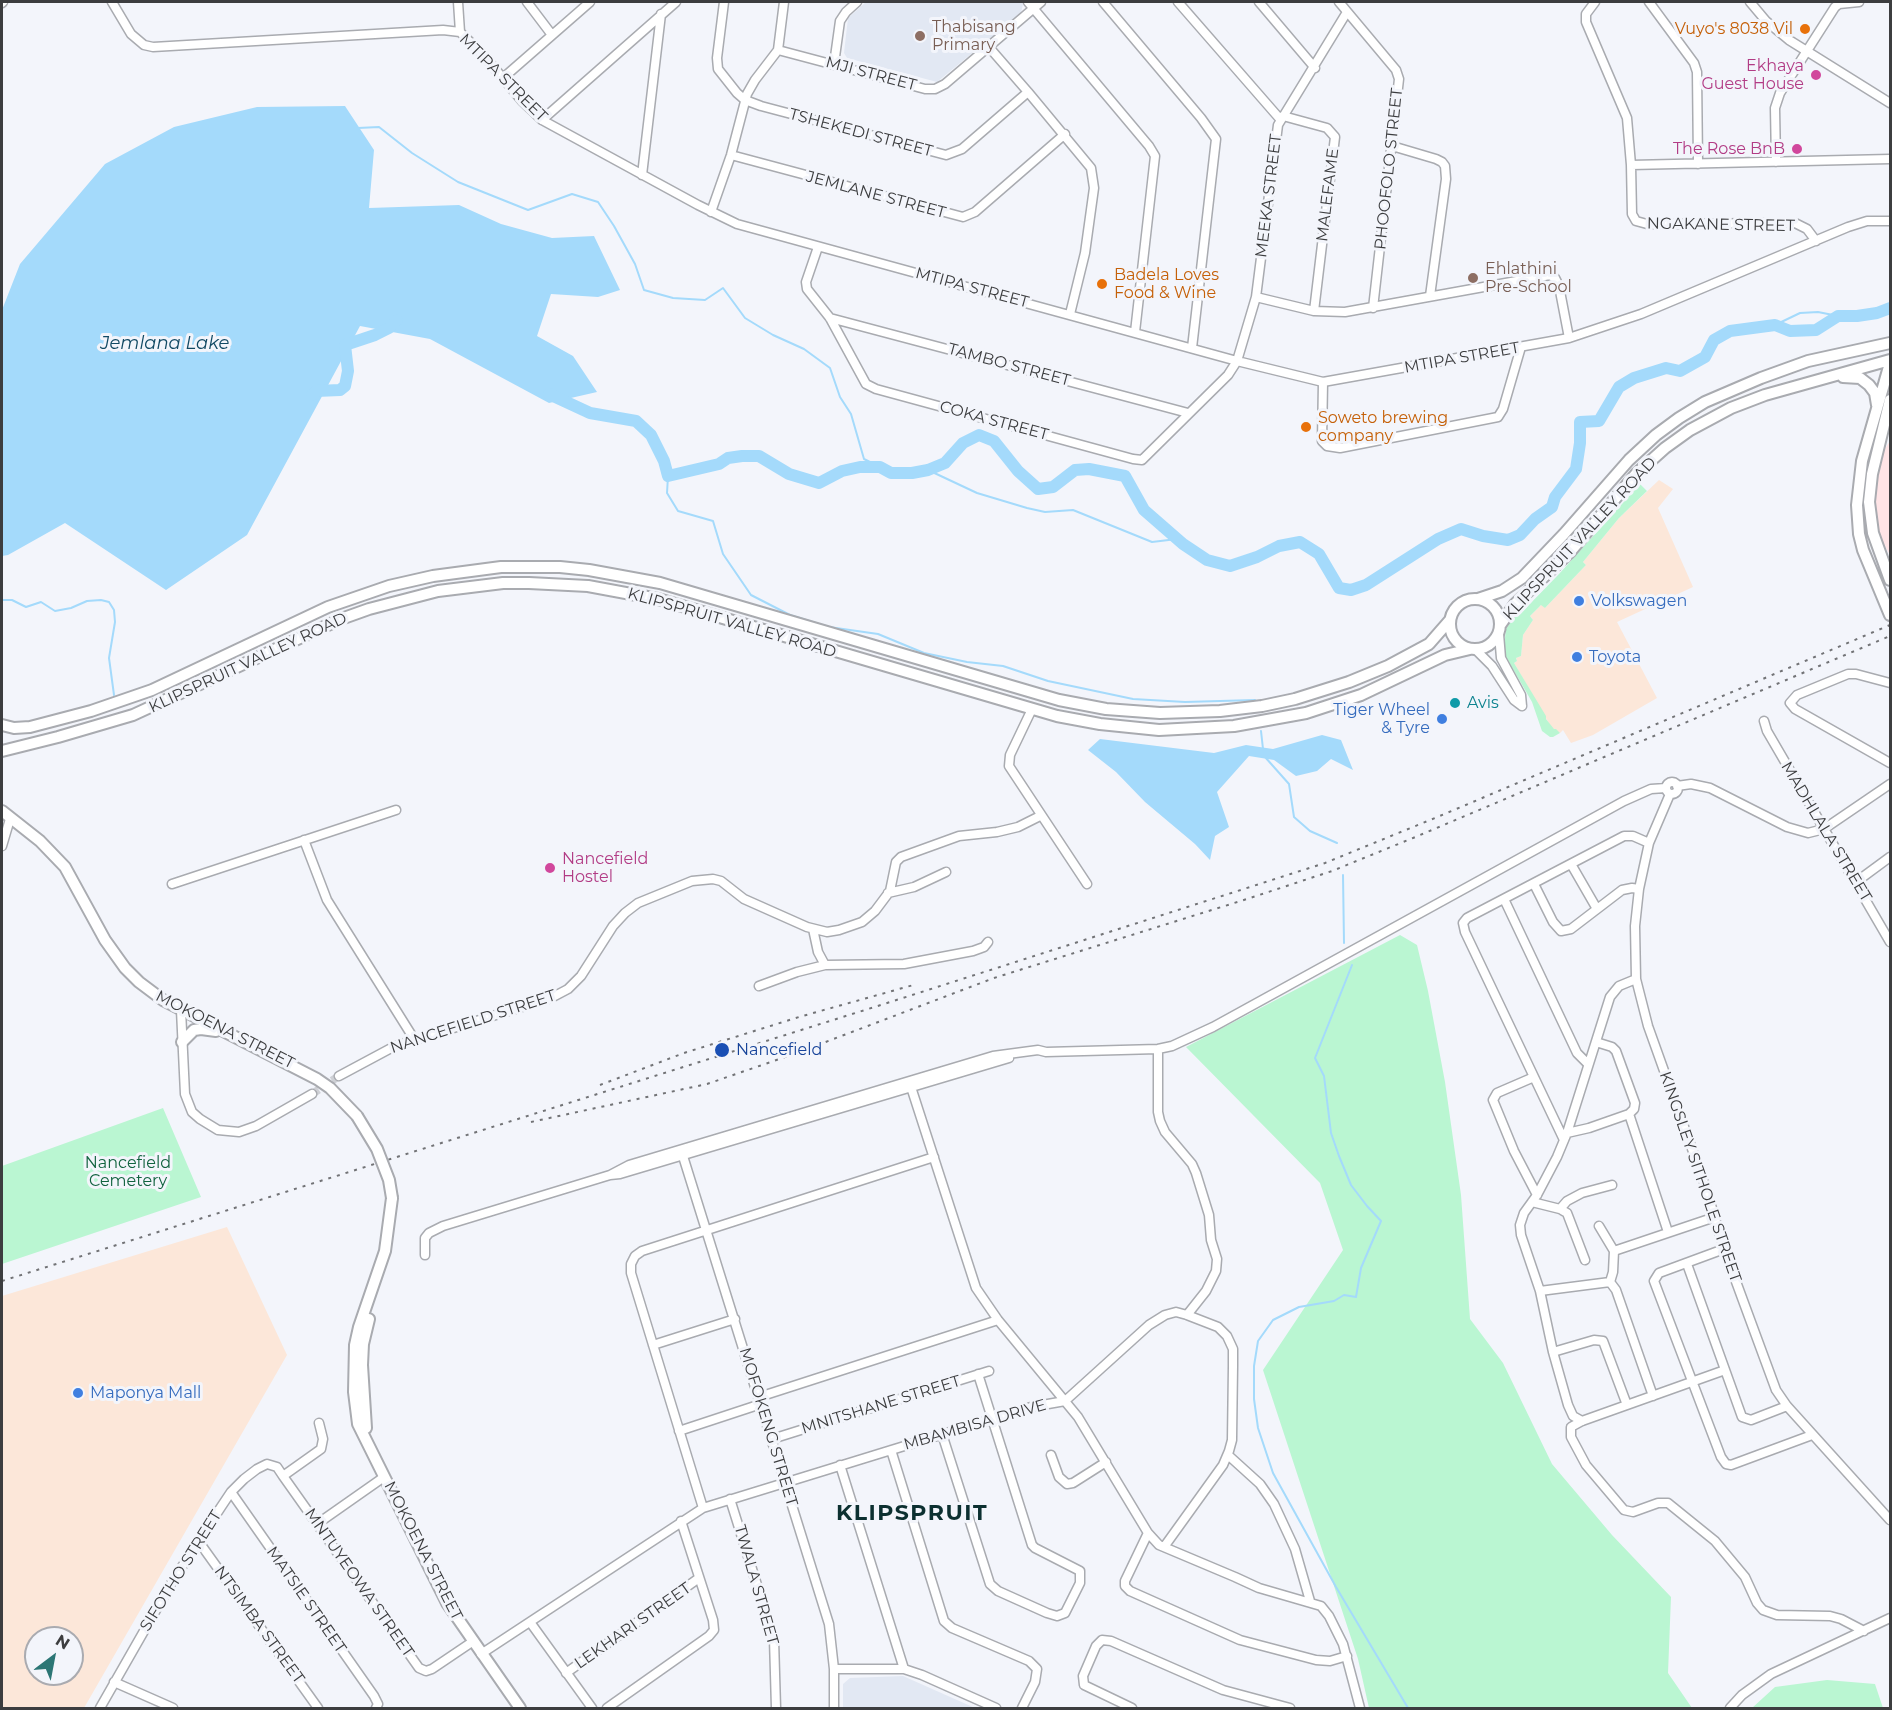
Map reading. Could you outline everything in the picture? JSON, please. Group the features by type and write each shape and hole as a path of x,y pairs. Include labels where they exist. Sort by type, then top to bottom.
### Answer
{"main road":[{"path":"1885,344 1890,336"},
{"name":"KLIPSPRUIT VALLEY ROAD","path":"1478,599 1502,591 1522,578 1629,460 1679,418 1714,398 1761,378 1809,361 1885,344"},
{"path":"1889,611 1865,557 1857,518 1859,477 1890,362"},
{"name":"KLIPSPRUIT VALLEY ROAD","path":"1500,629 1515,604 1570,552 1636,474 1665,448 1697,426 1731,408 1775,392 1890,362"},
{"path":"1816,380 1842,376 1860,378 1875,393 1877,401 1875,417"},
{"path":"1890,400 1872,474 1869,502 1873,533 1890,580"},
{"name":"KLIPSPRUIT VALLEY ROAD","path":"2,725 14,728 30,727 92,711 152,690 328,608 389,586 444,574 501,567 580,569 614,573 660,583 1036,693 1078,704 1132,711 1187,713 1220,711 1262,706 1313,694 1349,682 1415,652 1435,639 1450,620"},
{"name":"KLIPSPRUIT VALLEY ROAD","path":"2,751 93,728 153,707 309,634 369,609 438,591 503,583 588,586 658,599 1032,709 1078,720 1125,727 1189,729 1246,725 1288,717 1326,708 1369,692 1445,655 1473,649"},
{"path":"1478,599 1487,601 1494,607 1499,614 1500,629 1489,646 1473,649 1461,645 1454,638 1450,620 1454,610 1461,603 1478,599"},
{"name":"MOKOENA STREET","path":"2,811 40,841 65,867 105,940 125,968 153,993 181,1010 318,1079 357,1116 377,1149 389,1180 394,1239 363,1344 364,1411 371,1449 447,1603 520,1708"},
{"path":"182,1042 196,1029 228,1033"}],"street":[{"name":"MTIPA STREET","path":"112,2 131,34 144,45 153,47 433,30 460,32 542,120 711,212 749,228 1237,361 1323,382 1569,338 1641,314 1857,224 1867,221 1890,222"},
{"path":"458,2 460,32"},
{"path":"527,2 552,35"},
{"path":"503,78 590,2"},
{"path":"542,120 676,2"},
{"path":"724,2 717,64 721,74 745,100"},
{"path":"711,212 731,155 745,100 755,80 778,50 784,2"},
{"path":"834,64 840,21 857,2"},
{"name":"MJI STREET","path":"778,50 925,89 935,89 945,84 1031,5 1041,2"},
{"path":"1103,2 1216,139 1192,348"},
{"path":"1179,2 1281,117"},
{"path":"1259,2 1315,68"},
{"name":"PHOOFOLO STREET","path":"1339,2 1398,74 1399,84 1373,308"},
{"name":"NGAKANE STREET","path":"1595,2 1588,9 1586,22 1627,118 1632,214 1639,223 1795,223 1807,229 1816,241"},
{"path":"1649,2 1694,63 1697,72 1698,164"},
{"path":"1750,2 1775,30 1890,103"},
{"path":"1776,162 1774,115 1776,100 1835,7 1839,4 1859,2"},
{"path":"1031,5 1155,156 1135,332"},
{"name":"MEEKA STREET","path":"1237,361 1256,297 1276,131 1281,117 1315,68 1347,12"},
{"path":"642,175 661,14"},
{"path":"988,46 1065,134 1091,168 1094,188 1085,253 1070,314"},
{"name":"TSHEKEDI STREET","path":"745,100 946,155 962,149 1028,92"},
{"name":"MALEFAME","path":"1281,117 1327,129 1335,136 1314,311"},
{"name":"JEMLANE STREET","path":"731,155 963,217 975,212 1065,134"},
{"path":"1392,146 1436,159 1445,166 1446,179 1430,296"},
{"path":"1631,165 1890,159"},
{"name":"COKA STREET","path":"818,247 806,285 831,318 862,380 870,387 1133,459 1142,460 1148,456 1228,375 1237,361"},
{"path":"1256,297 1314,311 1345,312 1550,275 1559,286 1569,338"},
{"name":"TAMBO STREET","path":"831,318 1188,413"},
{"path":"1323,382 1322,441 1327,446 1340,448 1498,417 1503,409 1521,347"},
{"path":"1473,649 1492,666 1514,700 1522,706 1521,695 1500,658 1500,629"},
{"path":"1890,683 1848,674 1797,695 1791,699 1790,703 1795,709 1890,763"},
{"path":"1032,709 1010,755 1011,771 1087,884"},
{"name":"MADHLALA STREET","path":"1764,721 1767,731 1824,829 1889,935"},
{"name":"KINGSLEY SITHOLE STREET","path":"1824,829 1808,833 1797,831 1710,788 1691,784 1677,786 1676,791 1668,791 1649,843 1639,889 1634,945 1636,979 1648,1026 1715,1217 1724,1250 1772,1381 1787,1406 1890,1520"},
{"path":"1824,829 1890,784"},
{"path":"682,1152 1005,1059 1046,1052 1158,1049 1185,1041 1624,801 1651,789 1668,791"},
{"path":"172,884 396,810"},
{"path":"825,965 818,952 813,929 827,932 862,922 875,911 888,893 896,862 906,854 959,836 1018,828 1040,816"},
{"path":"2,846 10,819"},
{"path":"1566,1136 1534,1077 1463,926 1467,918 1627,836 1649,843"},
{"path":"304,840 327,900 414,1039"},
{"path":"1856,882 1890,857"},
{"path":"1571,864 1597,909"},
{"path":"888,893 914,887 946,872"},
{"name":"NANCEFIELD STREET","path":"339,1076 378,1054 414,1039 551,998 575,984 613,926 625,913 638,903 692,881 705,879 721,881 744,898 813,929"},
{"path":"1534,884 1553,922 1561,932 1571,929 1623,890 1639,889"},
{"path":"1504,899 1577,1053 1588,1064"},
{"path":"759,986 797,972 825,965 904,964 973,951 984,947 987,942"},
{"path":"1582,1421 1573,1416 1568,1405 1553,1352 1540,1291 1520,1229 1521,1220 1535,1198 1566,1136 1612,993 1618,986 1636,979"},
{"path":"181,1010 183,1077 188,1103 192,1112 200,1119 218,1130 229,1132 248,1129 312,1094"},
{"path":"1566,1136 1629,1114 1634,1109 1635,1103 1618,1054 1612,1047 1596,1042"},
{"path":"1158,1049 1160,1121 1165,1132 1192,1164 1196,1173 1209,1215 1211,1240 1217,1259 1216,1271 1206,1291 1187,1314"},
{"path":"425,1255 425,1238 429,1233 443,1226 610,1175 620,1174 682,1152 993,1056 1038,1050 1046,1052"},
{"path":"1534,1077 1497,1093 1493,1100 1535,1198 1564,1210 1570,1219 1585,1260"},
{"path":"911,1087 980,1295 1065,1401 1157,1319 1169,1313 1187,1314 1221,1329 1227,1336 1233,1349 1232,1440 1228,1455 1164,1547"},
{"path":"1629,1114 1668,1232"},
{"name":"MOFOKENG STREET","path":"682,1152 829,1624 834,1669 834,1708"},
{"path":"703,1508 631,1273 632,1260 642,1251 934,1157"},
{"path":"1560,1209 1567,1201 1582,1193 1612,1185"},
{"path":"1614,1251 1715,1217"},
{"path":"1599,1226 1614,1251 1610,1282"},
{"path":"1724,1250 1659,1273 1654,1281 1721,1458 1726,1464 1731,1465 1812,1435"},
{"path":"1686,1264 1742,1417 1751,1420 1787,1406"},
{"path":"1540,1291 1610,1282"},
{"path":"1610,1282 1616,1290 1653,1396"},
{"path":"653,1345 735,1319"},
{"path":"679,1431 998,1320"},
{"path":"1553,1352 1594,1340 1603,1341 1627,1405"},
{"path":"1725,1370 1582,1421 1571,1427 1571,1437 1586,1465 1624,1510 1633,1512 1658,1503 1671,1504 1723,1549 1745,1577 1760,1607 1766,1612 1777,1615 1830,1616 1864,1631"},
{"name":"MNITSHANE STREET","path":"772,1439 989,1371"},
{"path":"942,1434 990,1584 998,1591 1047,1613 1057,1616 1065,1613 1080,1583 1080,1571 1041,1552 1032,1545 978,1374"},
{"name":"MBAMBISA DRIVE","path":"481,1654 703,1508 1041,1404 1065,1401 1078,1417 1155,1542 1259,1588 1321,1606 1329,1616 1347,1656 1359,1708"},
{"path":"283,1476 321,1449 323,1439 319,1423"},
{"path":"891,1450 944,1621 952,1628 1029,1661 1037,1669 1035,1682 1022,1708"},
{"path":"1052,1455 1059,1477 1067,1484 1073,1483 1106,1462"},
{"path":"1228,1455 1260,1484 1274,1504 1295,1549 1310,1601"},
{"name":"SIFOTHO STREET","path":"100,1708 172,1582 231,1492 263,1465 272,1464 283,1476"},
{"path":"840,1465 904,1669"},
{"name":"MNTUYEOWA STREET","path":"283,1476 419,1668 429,1671 472,1642"},
{"path":"317,1524 384,1477"},
{"name":"MATSIE STREET","path":"231,1492 374,1696 378,1704 376,1708"},
{"name":"TWALA STREET","path":"730,1499 774,1639 776,1708"},
{"path":"607,1708 712,1634 714,1624 681,1521"},
{"path":"1148,1533 1125,1581 1125,1586 1130,1591 1240,1640 1316,1660 1347,1656"},
{"name":"NTSIMBA STREET","path":"198,1542 318,1708"},
{"name":"LEKHARI STREET","path":"566,1673 699,1578"},
{"path":"1730,1708 1742,1695 1771,1674 1890,1618"},
{"path":"530,1622 592,1708"},
{"path":"1132,1708 1084,1685 1083,1676 1096,1647 1102,1640 1111,1641 1223,1690 1290,1708"},
{"path":"834,1669 904,1669 996,1708"},
{"path":"114,1682 173,1708"}],"shaded area":[{"name":"Thabisang Primary","path":"866,2 1021,2 1023,4 1021,13 937,82 847,58 844,53 848,18"},
{"path":"1890,441 1890,555 1876,530 1874,484 1883,452"},
{"path":"1659,480 1673,489 1658,508 1693,587 1617,622 1657,698 1593,735 1571,743 1563,730 1560,733 1551,727 1514,663 1517,661 1516,658 1521,656 1523,635 1533,620 1530,616 1542,604 1545,608 1586,565 1583,562 1619,518"},
{"name":"Maponya Mall","path":"227,1227 287,1355 84,1708 2,1708 2,1296"},
{"path":"903,1676 975,1708 843,1708 843,1684 850,1678"}],"green space":[{"path":"1640,484 1647,491 1619,518 1583,562 1586,565 1545,608 1541,605 1530,616 1533,620 1523,635 1521,656 1516,658 1517,661 1514,663 1546,719 1560,733 1550,737 1542,731 1532,702 1506,657 1504,646 1506,629 1514,617 1524,610 1559,574"},
{"path":"1400,935 1417,945 1445,1082 1461,1195 1470,1319 1503,1363 1552,1464 1612,1535 1671,1597 1668,1673 1692,1708 1369,1708 1358,1659 1263,1370 1343,1250 1320,1183 1186,1047"},
{"name":"Nancefield Cemetery","path":"163,1108 201,1197 2,1264 2,1166"},
{"path":"1827,1680 1875,1684 1883,1708 1752,1708 1775,1687"}],"water":[{"name":"Jemlana Lake","path":"345,106 374,150 369,208 459,205 501,224 552,238 594,236 620,290 598,297 551,294 537,336 573,356 597,392 549,403 430,339 360,326 247,535 166,590 65,523 8,555 2,556 2,310 20,264 105,164 174,127 257,107"},
{"path":"1322,735 1341,740 1353,770 1331,759 1317,771 1296,776 1274,760 1249,756 1217,792 1229,827 1215,836 1210,860 1195,844 1145,802 1116,772 1088,750 1100,739 1214,753 1246,745 1273,749"}],"waterway":[{"path":"358,128 379,127 412,153 458,182 528,210 572,194 598,202 635,264 644,290 673,298 705,300 723,288 745,318 773,335 804,349 830,368 840,397 851,414 864,459 880,467"},
{"path":"549,394 590,413 636,421 651,435 664,461 668,476 742,456 759,456 789,474 819,483 842,471 860,467 880,467 891,473 912,473 945,463 963,443 979,435 994,441 1018,471 1038,489 1053,487 1075,470 1089,469 1125,476 1144,510 1183,544 1207,560 1230,566 1257,557 1279,546 1300,542 1319,554 1339,588 1351,590 1366,585 1438,539 1461,529 1483,536 1508,540 1520,535 1535,519 1552,507 1555,497 1576,469 1580,422 1599,421 1619,387 1634,378 1666,368 1680,371 1705,357 1714,340 1730,331 1775,325 1790,331 1816,330 1838,316 1877,313 1890,308"},
{"path":"1775,325 1800,313 1818,312 1838,316"},
{"path":"312,395 316,391 340,390 345,386 348,371 345,345 375,335 389,328 397,320"},
{"path":"928,470 977,493 1027,508 1045,512 1073,510 1152,542 1177,539"},
{"path":"668,476 667,493 678,511 713,521 723,554 751,595 790,615 829,627 878,634 924,653 967,662 1003,666 1048,681 1133,699 1185,702 1255,700"},
{"path":"2,600 12,600 26,607 41,602 55,611 71,608 87,601 109,602 114,610 115,622 109,658 114,695"},
{"path":"1261,731 1263,749"},
{"path":"1265,757 1289,784 1294,817 1310,831 1337,843"},
{"path":"1343,875 1344,943"},
{"path":"1352,965 1315,1058 1324,1076 1331,1133 1339,1156 1351,1185 1381,1221 1361,1268 1356,1297 1344,1295 1334,1301 1299,1307 1273,1320 1258,1341 1254,1366 1254,1399 1258,1428 1273,1473 1336,1587 1408,1708"}],"tunnel":[{"path":"312,1094 339,1076"}],"railway":[{"path":"2,1281 1325,863 1890,625"},
{"path":"531,1122 707,1084 794,1054 994,978 1332,871 1890,636"},
{"path":"600,1085 684,1053 799,1017 917,984"}],"place":[{"name":"Vuyo's 8038 Vil","path":"1805,29"},
{"name":"Thabisang Primary","path":"920,36"},
{"name":"Ekhaya Guest House","path":"1816,75"},
{"name":"The Rose BnB","path":"1797,149"},
{"name":"Ehlathini Pre-School","path":"1473,278"},
{"name":"Badela Loves Food & Wine","path":"1102,284"},
{"name":"Soweto brewing company","path":"1306,427"},
{"name":"Volkswagen","path":"1579,601"},
{"name":"Toyota","path":"1577,657"},
{"name":"Avis","path":"1455,703"},
{"name":"Tiger Wheel & Tyre","path":"1442,719"},
{"name":"Nancefield Hostel","path":"550,868"},
{"name":"Nancefield","path":"722,1050"},
{"name":"Maponya Mall","path":"78,1393"}],"district":[{"name":"KLIPSPRUIT","path":"912,1514"}]}
